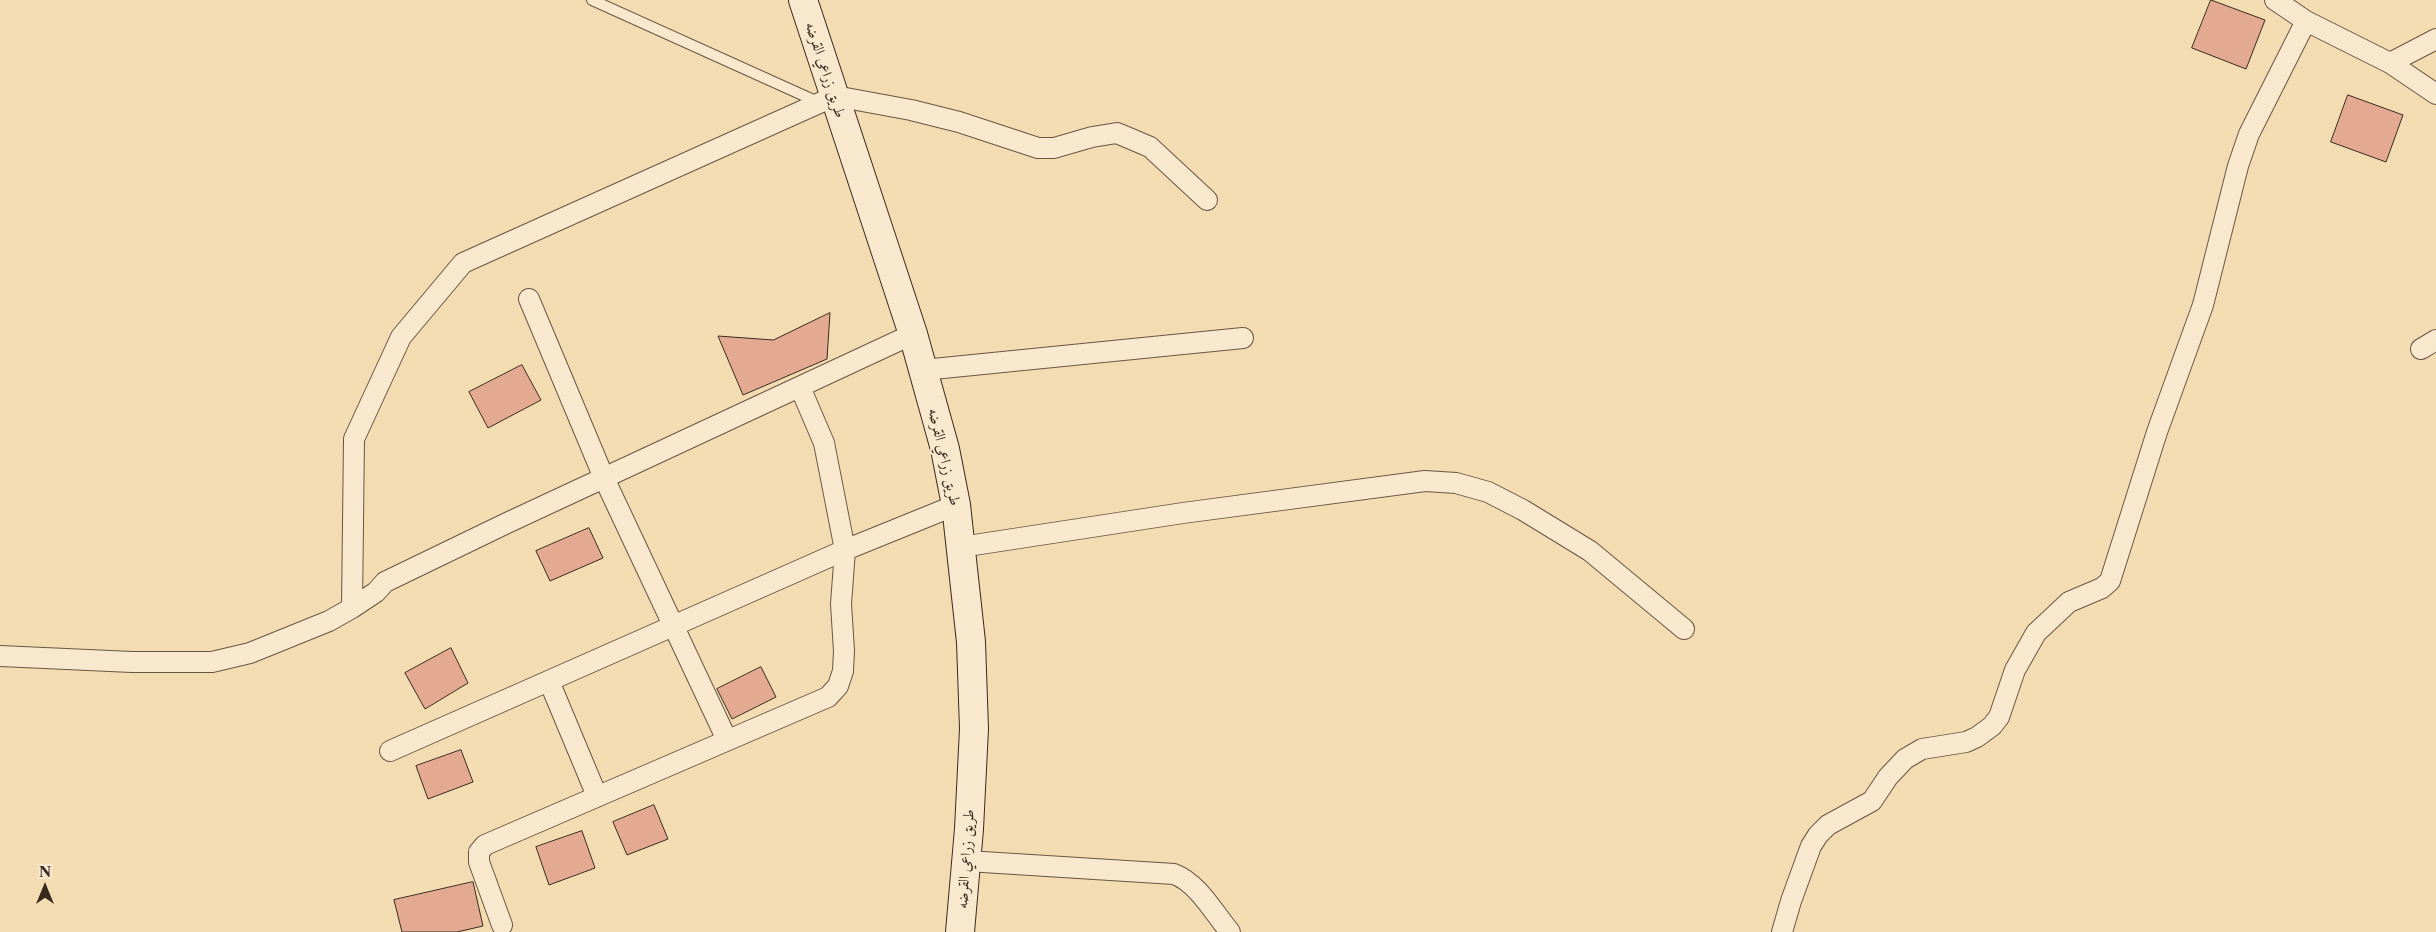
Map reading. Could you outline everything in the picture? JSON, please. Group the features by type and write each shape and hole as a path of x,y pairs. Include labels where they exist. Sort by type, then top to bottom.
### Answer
{"main road":[{"name":"طريق زراعي القرضه","path":"803,0 826,99 850,149 913,334 945,449 956,505 971,642 974,729 960,932"}],"street":[{"path":"2275,0 2306,21 2390,63 2436,94"},
{"path":"1782,932 1807,855 1818,835 1828,825 1872,801 1888,777 1906,759 1922,749 1966,742 1977,738 1992,726 1999,717 2015,670 2036,633 2069,602 2102,588 2110,581 2154,441 2203,305 2238,166 2249,134 2306,21"},
{"path":"2390,63 2436,39"},
{"path":"352,608 354,439 400,337 463,263 826,99 911,110 959,122 1038,148 1054,148 1100,135 1117,133 1150,147 1207,200"},
{"path":"529,299 604,478 727,740"},
{"path":"0,656 132,662 212,662 250,653 278,643 352,608 376,592 385,582 913,334"},
{"path":"923,370 1243,338"},
{"path":"502,925 480,862 479,852 485,845 828,697 838,686 843,671 844,651 841,604 845,550 824,443 800,387"},
{"path":"962,547 1183,513 1425,481 1456,483 1488,492 1523,510 1590,551 1684,629"},
{"path":"390,751 845,550 956,505"},
{"path":"549,681 597,796"},
{"path":"966,861 1174,874 1183,877 1192,885 1230,932"}],"lane":[{"path":"592,0 826,99"}],"building":[{"path":"2211,0 2265,20 2246,69 2192,48"},
{"path":"2348,95 2403,115 2386,162 2331,142"},
{"path":"830,313 827,359 743,395 718,336 773,340"},
{"path":"522,365 541,400 488,428 469,392"},
{"path":"589,528 603,558 550,581 536,551"},
{"path":"451,648 468,683 425,709 405,673"},
{"path":"761,667 776,697 732,719 717,689"},
{"path":"461,750 473,782 428,799 416,766"},
{"path":"654,805 668,839 627,855 613,822"},
{"path":"582,831 595,868 549,885 536,847"},
{"path":"473,882 483,926 457,932 402,932 394,900"}]}
